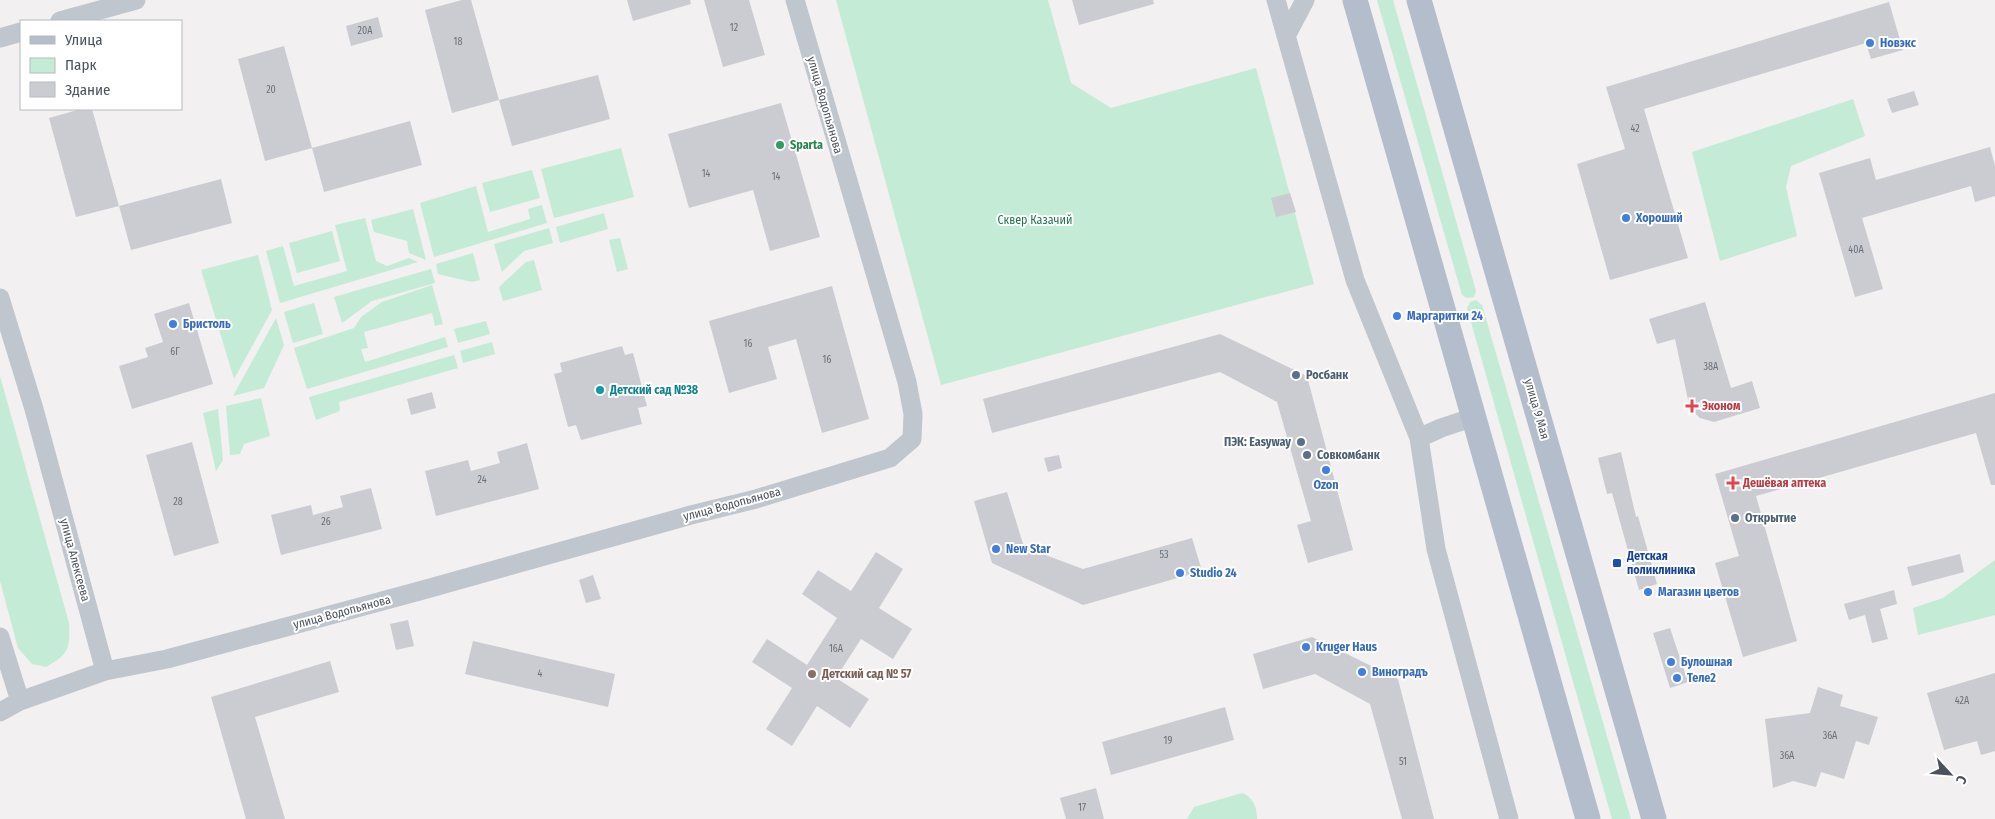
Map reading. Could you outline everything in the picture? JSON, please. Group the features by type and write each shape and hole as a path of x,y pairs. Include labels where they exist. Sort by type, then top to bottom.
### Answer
{"main road":[{"path":"1355,0 1588,819"},
{"name":"улица 9 Мая","path":"1418,0 1654,819"}],"street":[{"path":"64,20 136,0"},
{"name":"улица Водопьянова","path":"105,671 167,659 691,515 756,499 890,458 912,439 913,414 906,382 795,0"},
{"path":"1276,0 1355,280 1419,438 1436,549 1509,819"},
{"path":"1286,36 1305,0"},
{"path":"0,38 20,32"},
{"name":"улица Алексеева","path":"0,298 34,409 105,671"},
{"path":"1419,438 1474,417"},
{"path":"0,637 20,701"},
{"path":"0,712 20,701 105,671"}],"green space":[{"name":"Сквер Казачий","path":"836,0 1048,0 1071,83 1111,108 1256,68 1314,284 941,385"},
{"path":"1377,0 1393,0 1476,291 1474,297 1467,298 1462,295"},
{"path":"1853,99 1865,136 1791,166 1786,187 1797,236 1720,261 1692,152"},
{"path":"621,148 634,197 554,218 541,169"},
{"path":"532,170 540,198 490,212 482,183"},
{"path":"476,186 488,232 530,219 528,209 542,205 547,223 434,257 420,203"},
{"path":"413,209 426,260 409,253 407,241 374,232 371,220"},
{"path":"604,213 608,229 560,243 556,227"},
{"path":"365,218 376,261 387,266 409,258 418,262 280,303 266,251 283,246 294,286 347,271 335,225"},
{"path":"549,228 553,243 524,251 502,272 494,244"},
{"path":"332,231 340,261 297,273 289,243"},
{"path":"620,238 628,269 617,272 609,240"},
{"path":"473,253 480,280 472,282 438,274 436,264"},
{"path":"258,255 272,310 234,379 201,270"},
{"path":"534,260 542,290 503,301 499,287 526,262"},
{"path":"431,269 435,283 372,301 342,323 334,297"},
{"path":"432,285 443,324 435,326 432,313 364,332 368,348 361,349 365,362 445,337 448,347 307,389 294,348 354,328 361,317 382,302"},
{"path":"1476,300 1482,305 1631,819 1612,819 1467,308 1470,302"},
{"path":"314,303 323,334 293,343 284,312"},
{"path":"276,318 284,345 264,388 233,396"},
{"path":"486,321 490,334 458,343 454,329"},
{"path":"492,342 495,354 463,363 460,351"},
{"path":"454,355 458,368 339,402 340,411 316,420 309,397"},
{"path":"0,376 69,623 69,639 64,654 46,667 32,664 18,648 0,581"},
{"path":"261,398 270,436 244,444 240,454 230,455 226,406"},
{"path":"218,409 223,460 216,471 203,413"},
{"path":"1995,560 1995,615 1918,635 1913,608 1943,598"},
{"path":"1242,793 1254,803 1257,819 1187,819 1194,807"}],"building":[{"path":"462,0 471,0 499,100 452,113 425,10"},
{"path":"627,0 690,0 691,4 633,21"},
{"path":"704,0 749,0 765,55 723,67"},
{"path":"1072,0 1153,0 1154,4 1079,25"},
{"path":"1889,2 1903,50 1871,59 1866,43 1644,109 1688,258 1610,280 1577,164 1625,149 1606,87"},
{"path":"378,17 383,37 351,46 346,26"},
{"path":"284,46 312,148 265,161 238,59"},
{"path":"598,75 610,119 512,146 499,100"},
{"path":"1914,91 1919,105 1892,113 1887,99"},
{"path":"781,103 820,237 770,251 753,190 689,208 668,134"},
{"path":"77,110 92,110 119,206 76,217 49,118"},
{"path":"410,121 422,165 324,192 312,148"},
{"path":"1990,147 1995,166 1995,196 1975,202 1971,186 1862,218 1883,289 1855,297 1819,173 1870,158 1876,180"},
{"path":"221,179 232,223 131,250 119,206"},
{"path":"1290,193 1296,212 1276,217 1271,198"},
{"path":"832,286 869,419 822,433 796,339 768,347 777,379 729,393 709,321"},
{"path":"1705,302 1731,388 1752,381 1760,408 1714,422 1700,418 1690,409 1675,339 1657,344 1649,319"},
{"path":"189,303 213,384 132,409 119,366 148,357 145,348 163,342 154,314"},
{"path":"1220,334 1307,376 1353,550 1308,563 1297,525 1311,521 1277,402 1220,372 992,433 983,399"},
{"name":"Детский сад №38","path":"622,346 625,355 633,353 647,406 638,408 642,424 581,440 576,425 568,427 554,374 562,372 560,363"},
{"path":"432,392 436,408 411,415 407,399"},
{"path":"1995,393 1995,485 1991,485 1976,433 1756,496 1797,641 1743,657 1715,563 1739,556 1715,474"},
{"path":"192,442 219,543 174,556 146,455"},
{"path":"527,443 539,489 436,516 425,471 468,460 471,471 500,463 497,452"},
{"path":"1621,452 1636,517 1638,516 1657,584 1639,590 1612,493 1607,494 1598,458"},
{"path":"1059,455 1062,468 1048,472 1044,458"},
{"path":"371,488 382,529 281,555 271,515 311,505 313,515 343,507 340,496"},
{"path":"1007,492 1024,547 1083,569 1192,538 1202,571 1083,605 992,563 974,501"},
{"path":"876,552 903,569 879,608 912,629 893,659 861,639 836,678 869,699 850,728 817,706 792,746 766,729 792,688 752,662 767,639 807,665 837,618 802,594 818,570 851,591"},
{"path":"1960,554 1964,572 1912,586 1907,567"},
{"path":"593,575 601,599 586,603 579,580"},
{"path":"1894,590 1897,604 1880,609 1888,639 1872,643 1865,615 1849,620 1844,604"},
{"path":"408,620 414,646 396,650 390,624"},
{"path":"1670,628 1688,682 1670,688 1653,633"},
{"path":"1312,637 1398,679 1434,819 1402,819 1370,704 1315,674 1263,689 1253,654"},
{"path":"473,641 615,674 608,707 465,674"},
{"path":"330,661 339,692 255,717 285,819 246,819 211,697"},
{"path":"1995,673 1995,751 1981,755 1977,741 1944,750 1927,693"},
{"path":"1818,687 1843,695 1840,706 1878,717 1869,745 1856,741 1844,779 1821,772 1816,787 1793,781 1773,788 1765,719 1810,713"},
{"path":"1225,707 1234,740 1111,775 1102,742"},
{"path":"1096,788 1104,819 1066,819 1060,798"}],"place":[{"name":"Новэкс","path":"1870,43"},
{"name":"Sparta","path":"780,145"},
{"name":"Хороший","path":"1626,218"},
{"name":"Маргаритки 24","path":"1397,316"},
{"name":"Бристоль","path":"173,324"},
{"name":"Росбанк","path":"1296,375"},
{"name":"Детский сад №38","path":"600,390"},
{"name":"Эконом","path":"1692,406"},
{"name":"ПЭК: Easyway","path":"1301,442"},
{"name":"Совкомбанк","path":"1307,455"},
{"name":"Ozon","path":"1326,470"},
{"name":"Дешёвая аптека","path":"1733,483"},
{"name":"Открытие","path":"1735,518"},
{"name":"New Star","path":"996,549"},
{"name":"Детская поликлиника","path":"1617,563"},
{"name":"Studio 24","path":"1180,573"},
{"name":"Магазин цветов","path":"1648,592"},
{"name":"Kruger Haus","path":"1306,647"},
{"name":"Булошная","path":"1671,662"},
{"name":"Виноградъ","path":"1362,672"},
{"name":"Детский сад № 57","path":"812,674"},
{"name":"Теле2","path":"1677,678"}]}
